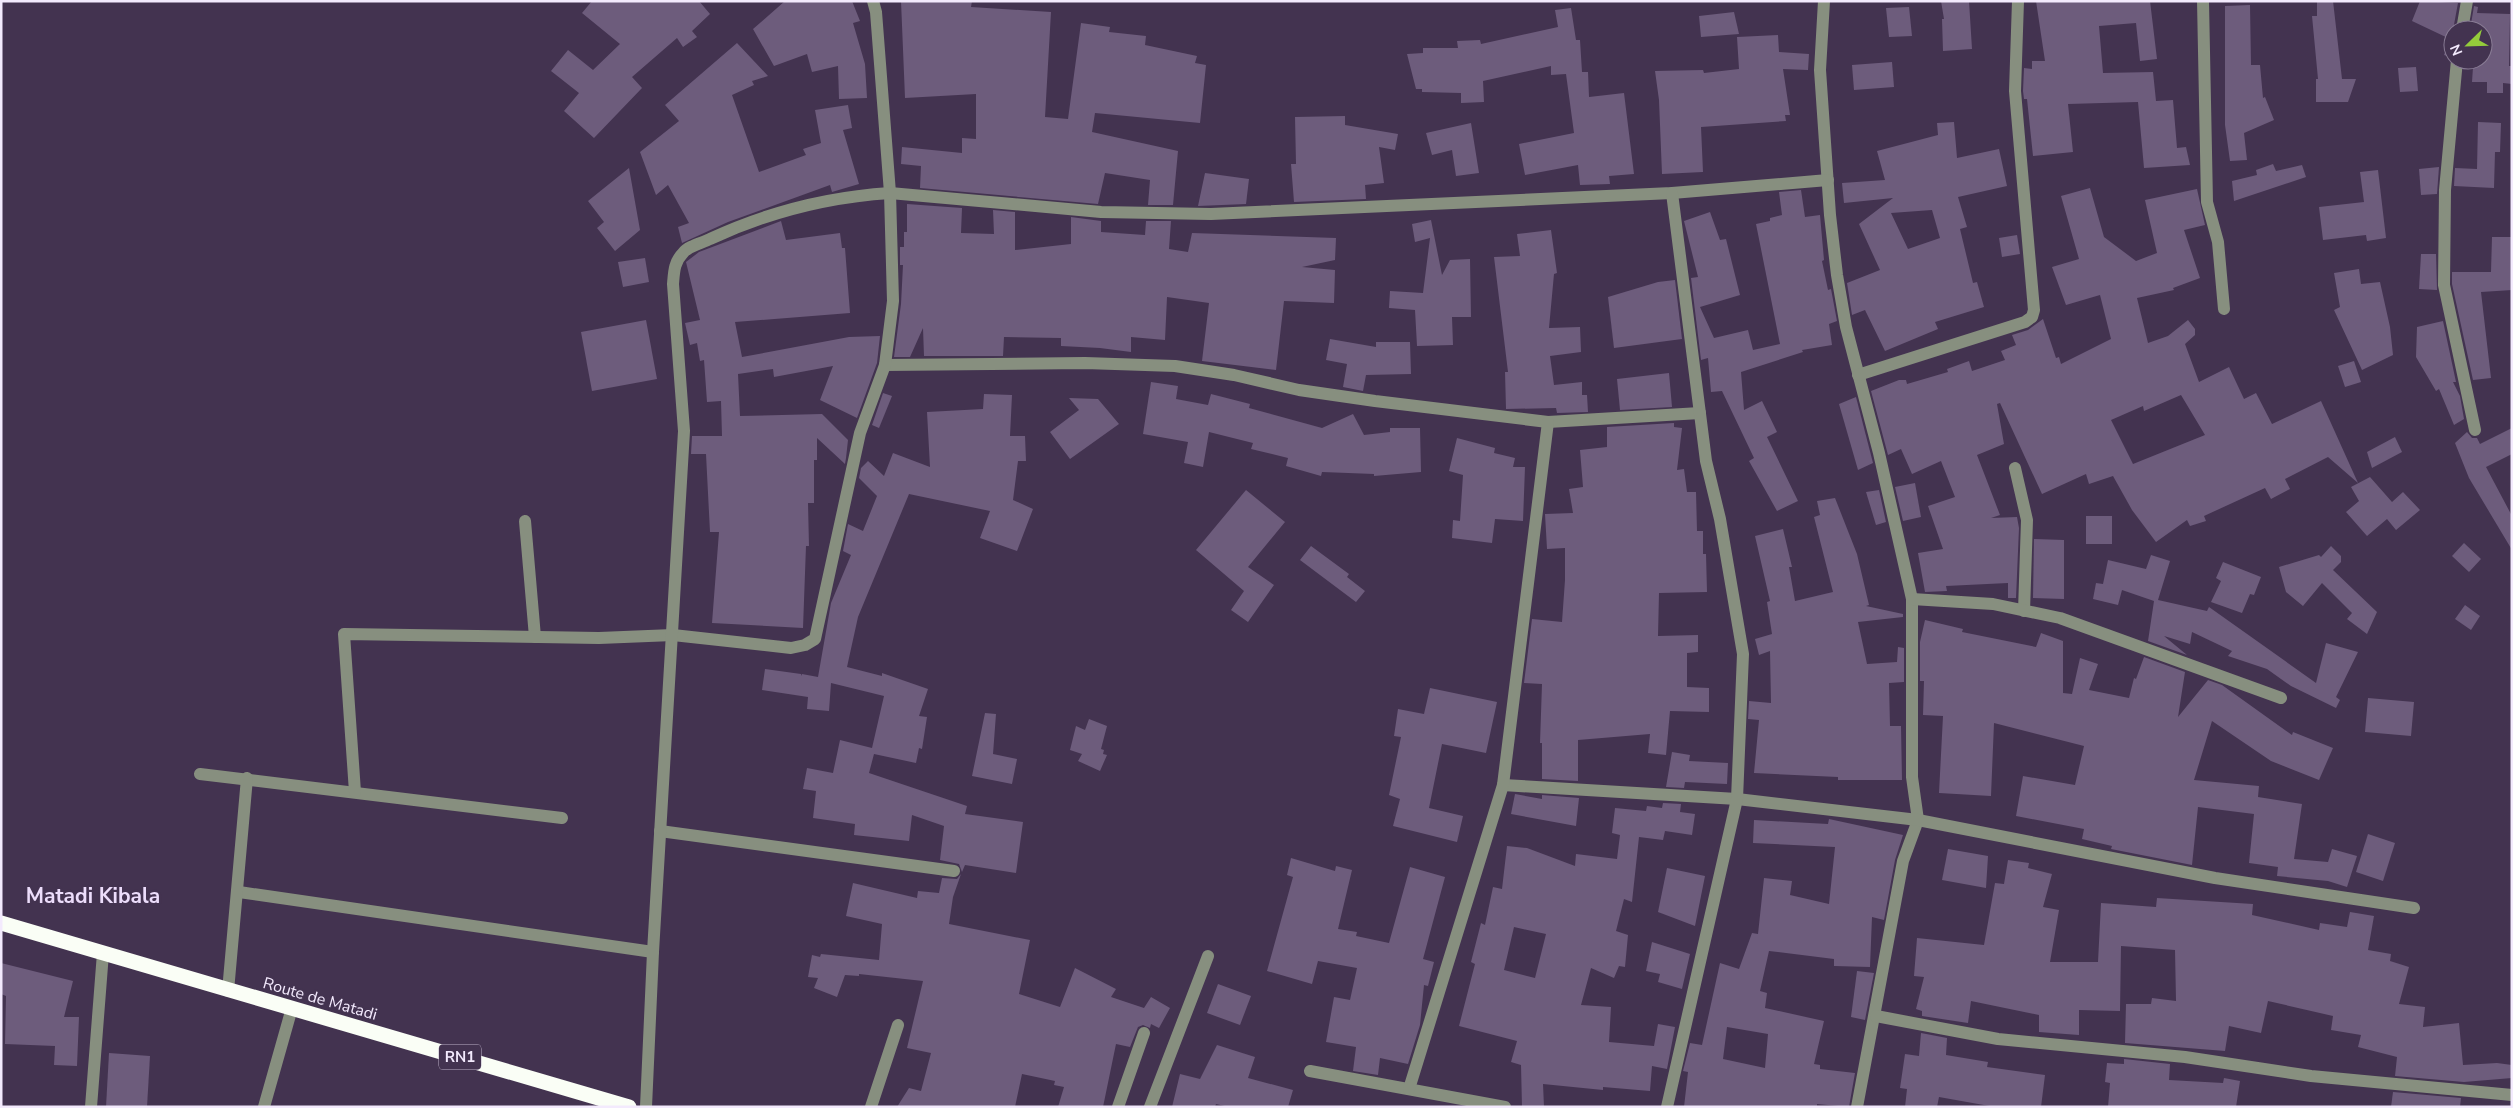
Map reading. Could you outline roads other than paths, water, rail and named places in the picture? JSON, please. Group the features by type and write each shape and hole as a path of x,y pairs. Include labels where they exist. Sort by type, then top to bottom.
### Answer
{"highway":[{"name":"Route de Matadi","path":"1,923 629,1107"}],"street":[{"path":"355,792 344,634 616,638 673,635 791,648 805,645 815,639 860,433 885,365 893,301 890,193 876,12 873,1"},
{"path":"1824,1 1820,70 1837,276 1858,375 1912,599 1912,777 1918,820 1903,861 1889,926 1876,1016 1857,1107"},
{"path":"1858,375 2025,322 2032,317 2034,310 2015,92 2018,1"},
{"path":"2203,1 2206,202 2218,242 2224,309"},
{"path":"2464,20 2467,1"},
{"path":"2457,70 2444,190 2444,285 2476,430"},
{"path":"646,1107 653,952 684,431 673,284 675,263 684,251 739,226 799,207 858,195 890,193 1101,212 1211,214 1672,193 1828,180"},
{"path":"1667,1107 1737,799 1743,654 1736,604 1706,461 1672,193"},
{"path":"885,365 1085,363 1175,366 1234,374 1299,390 1548,422 1700,413"},
{"path":"1409,1089 1503,785 1548,422"},
{"path":"2015,468 2027,520 2024,611"},
{"path":"525,521 535,637"},
{"path":"1912,599 1993,604 2060,618 2281,698"},
{"path":"200,774 247,778 562,818"},
{"path":"228,991 239,892 247,778"},
{"path":"1503,785 1737,799 1918,820 2215,878 2414,908"},
{"path":"660,831 954,871"},
{"path":"239,892 653,952"},
{"path":"91,1107 103,953"},
{"path":"1150,1107 1208,956"},
{"path":"264,1107 292,1008"},
{"path":"1876,1016 1998,1039 2185,1057 2311,1076 2512,1095"},
{"path":"871,1107 898,1025"},
{"path":"1118,1107 1144,1033"},
{"path":"1310,1072 1505,1107"}],"district":[{"name":"Matadi Kibala","path":"93,896"}]}
